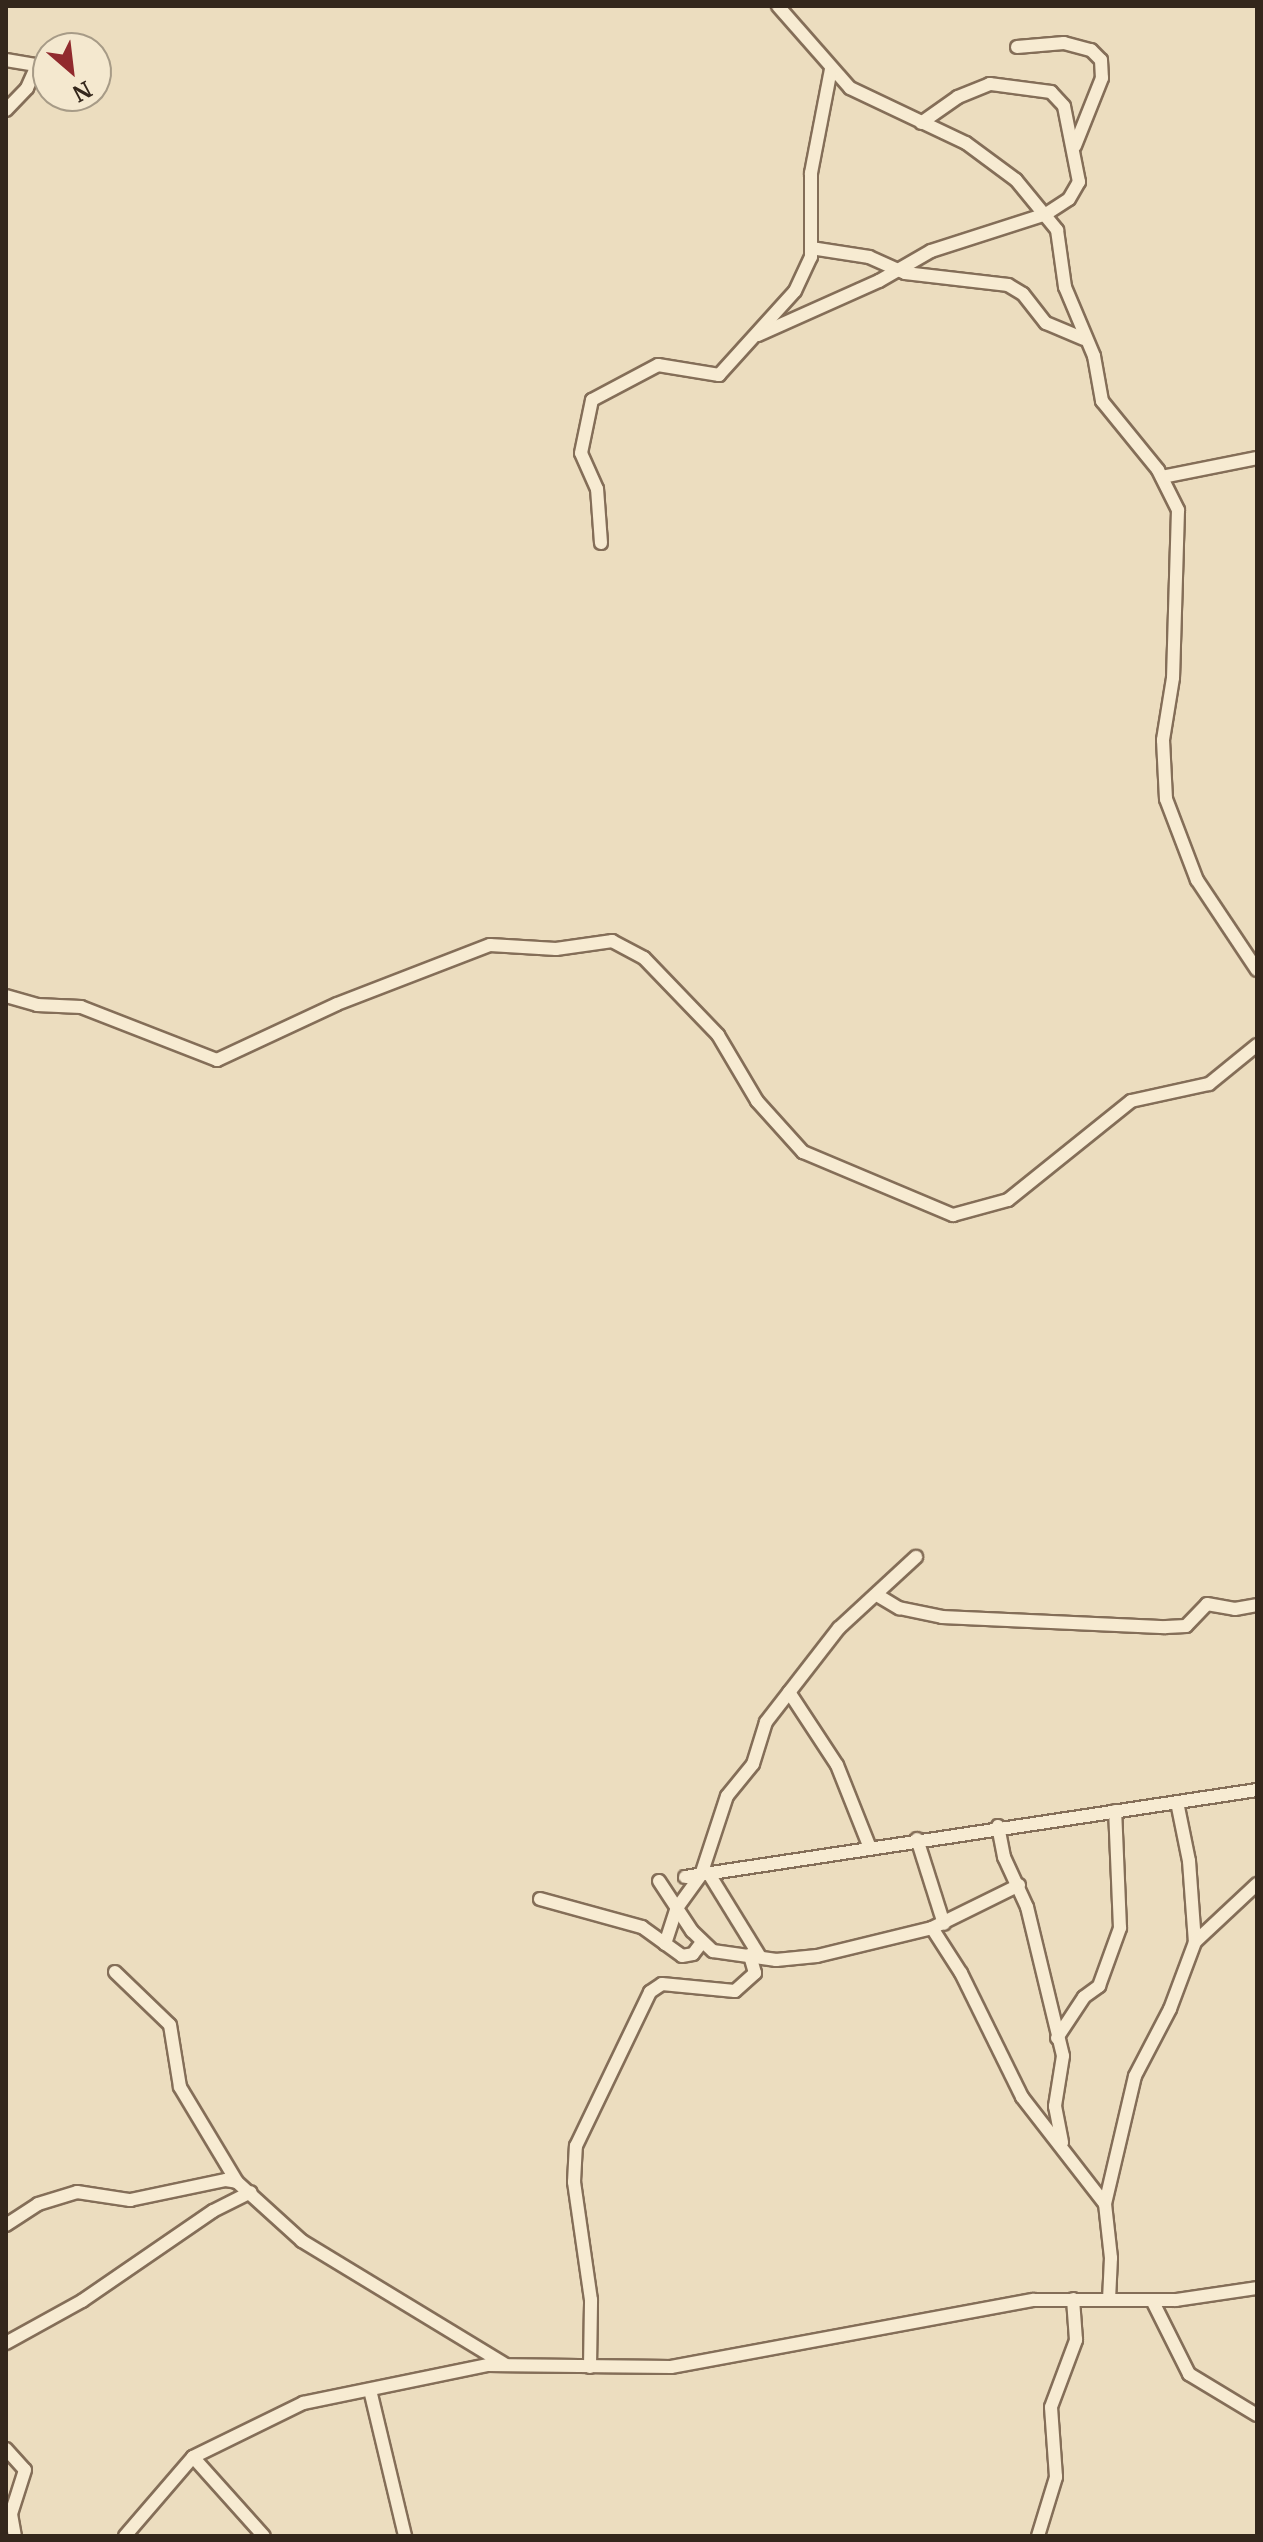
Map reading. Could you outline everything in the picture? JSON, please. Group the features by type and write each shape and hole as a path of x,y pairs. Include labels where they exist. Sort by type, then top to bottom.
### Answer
{"street":[{"path":"778,6 831,69 875,104 956,136 1001,168 1046,214 1058,234 1065,287 1084,339 1094,356 1102,401 1162,477 1180,519 1173,678 1163,740 1166,799 1197,880 1257,970"},
{"path":"1017,47 1064,43 1091,50 1101,60 1102,78 1075,146"},
{"path":"6,60 32,64"},
{"path":"601,543 597,489 581,453 592,400 609,386 658,365 719,375 803,279 811,248 811,173 831,69"},
{"path":"6,110 32,81"},
{"path":"755,336 897,271 931,251 1046,214 1069,199 1079,182 1075,146 1057,96 1030,86 981,87 921,123"},
{"path":"811,248 869,257 897,271 1008,285 1023,294 1046,323 1084,339"},
{"path":"1162,477 1257,458"},
{"path":"6,996 37,1005 81,1007 217,1060 337,1004 490,945 556,949 612,941 644,958 718,1035 757,1101 803,1152 953,1215 1008,1200 1131,1101 1209,1084 1257,1045"},
{"path":"1243,952 1257,954"},
{"path":"665,1944 677,1908 705,1874 727,1796 753,1764 763,1727 839,1628 916,1557"},
{"path":"877,1595 899,1608 942,1617 1166,1627 1186,1626 1207,1604 1235,1609 1257,1605"},
{"path":"789,1692 837,1765 870,1848"},
{"path":"685,1877 998,1826 1257,1790"},
{"path":"1109,2300 1111,2258 1105,2204 1135,2076 1170,2009 1195,1942 1189,1861 1177,1802"},
{"path":"1057,2038 1084,1997 1099,1986 1120,1928 1115,1811"},
{"path":"998,1826 1004,1857 1019,1885 1063,2056 1055,2106 1062,2142"},
{"path":"917,1839 942,1904 938,1926 1022,2097 1062,2142 1105,2204"},
{"path":"590,2367 591,2300 574,2182 576,2146 650,1992 662,1984 735,1991 755,1973 755,1956 705,1874"},
{"path":"659,1881 702,1942 721,1955 755,1956 817,1956 938,1926 1019,1885"},
{"path":"1195,1942 1257,1884"},
{"path":"540,1899 630,1923 688,1957 702,1942"},
{"path":"115,1972 170,2025 180,2087 237,2182 302,2241 504,2364"},
{"path":"6,2225 38,2204 77,2192 130,2200 226,2180 237,2182"},
{"path":"6,2343 82,2301 213,2211 251,2192"},
{"path":"125,2536 193,2457 287,2407 504,2364 590,2367 699,2364 1034,2300 1152,2300 1257,2288"},
{"path":"1038,2536 1056,2477 1051,2407 1076,2340 1073,2299"},
{"path":"1152,2300 1189,2374 1257,2415"},
{"path":"370,2390 405,2536"},
{"path":"6,2449 25,2470 11,2514 15,2536"},
{"path":"193,2457 264,2536"}]}
